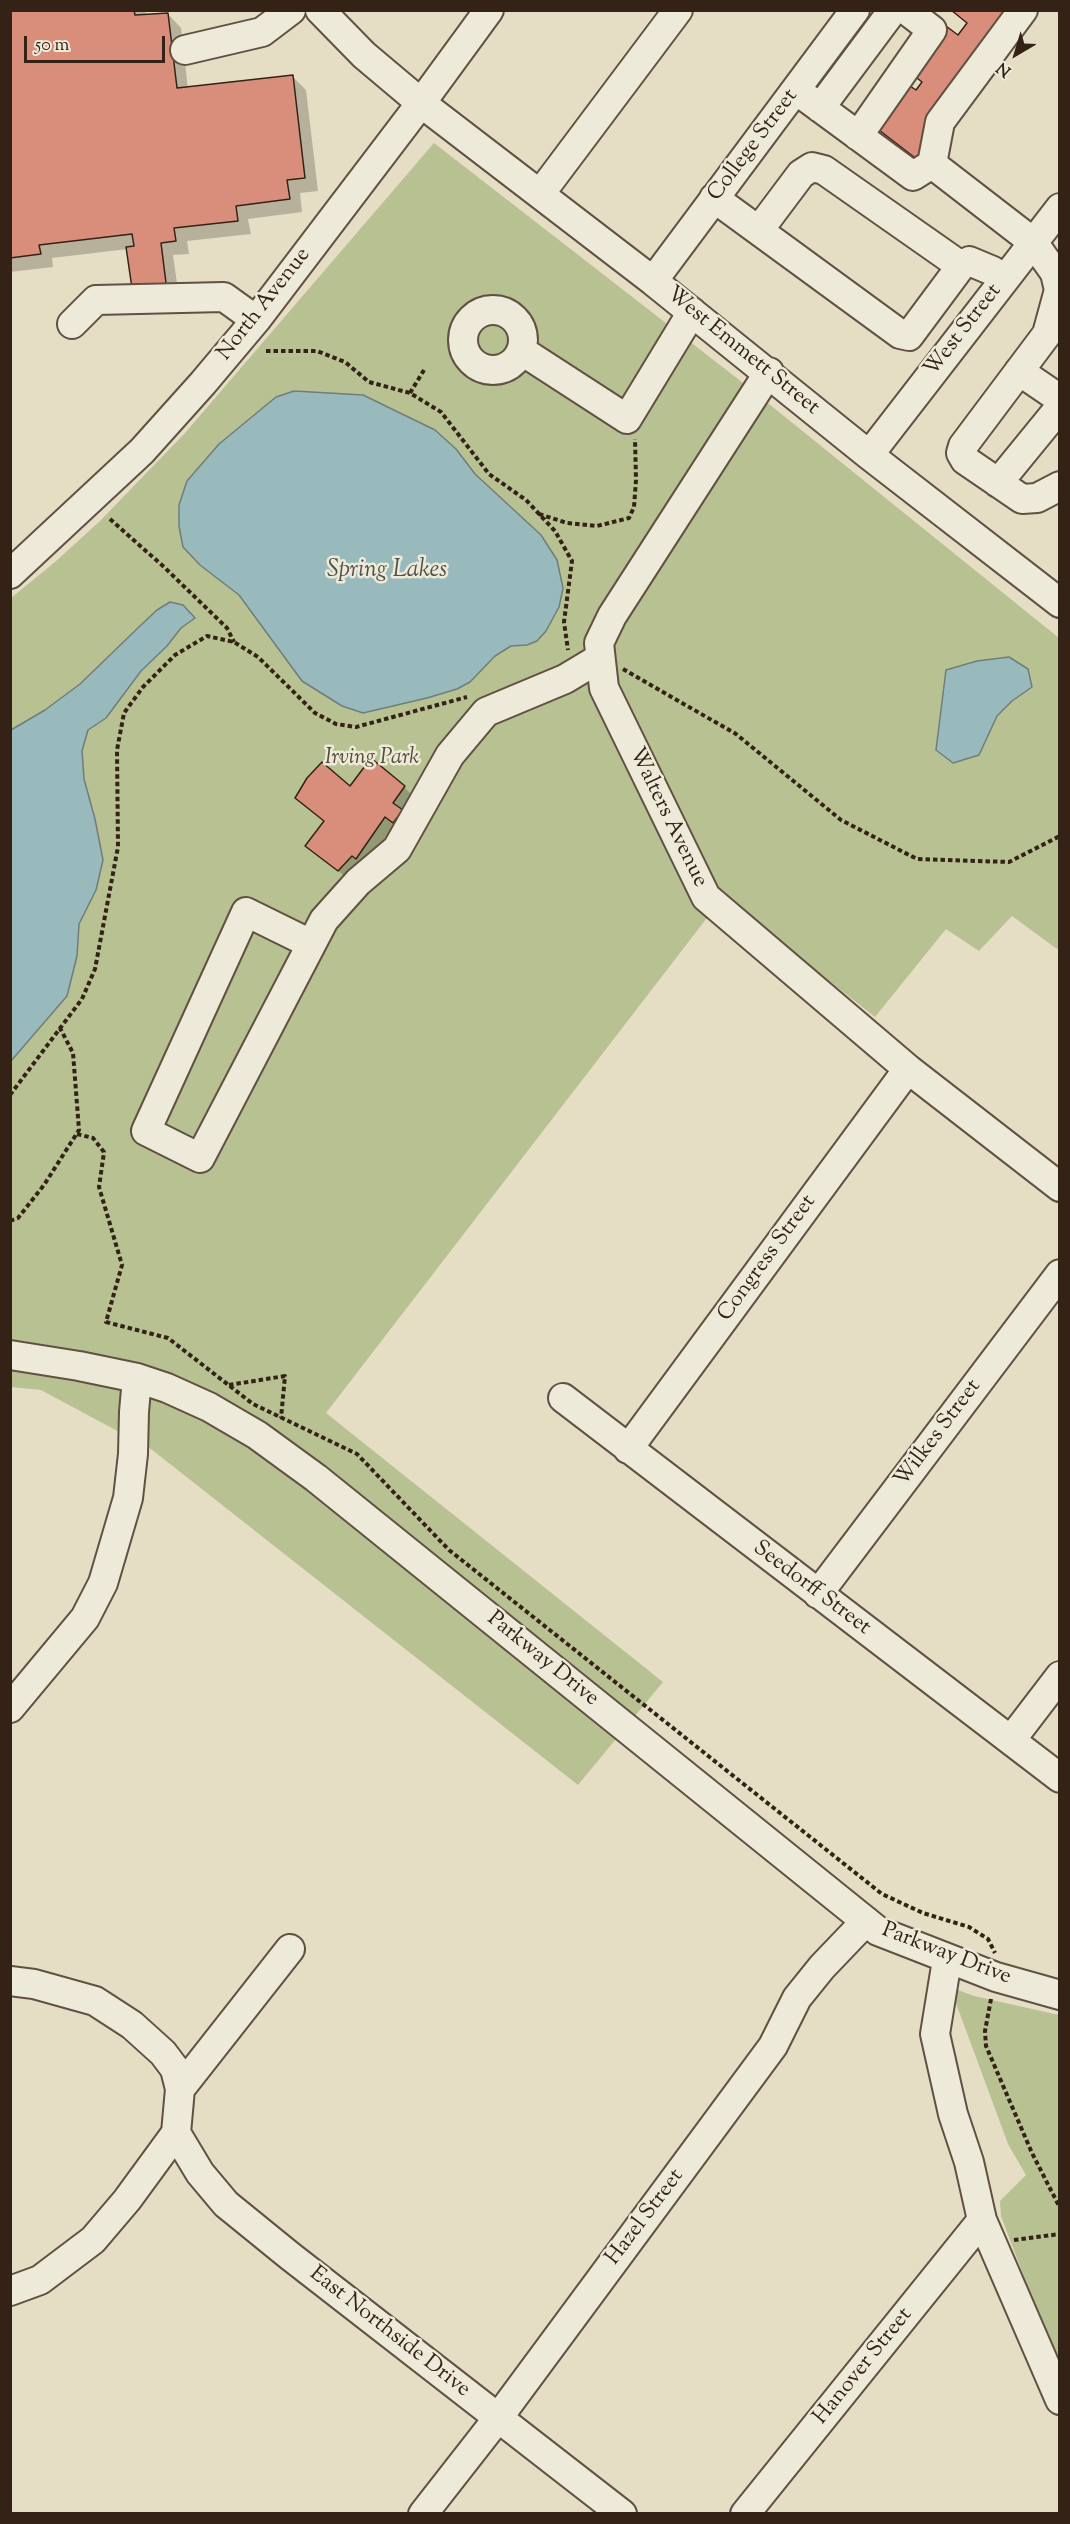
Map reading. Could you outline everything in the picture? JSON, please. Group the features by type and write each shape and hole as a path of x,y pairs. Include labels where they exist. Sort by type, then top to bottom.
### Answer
{"street":[{"path":"185,50 262,32 291,10"},
{"name":"West Emmett Street","path":"320,10 364,55 422,103 652,280 769,372 869,455 1059,603"},
{"name":"North Avenue","path":"10,574 142,451 256,320 422,103 489,10"},
{"path":"540,194 678,10"},
{"name":"College Street","path":"652,280 855,10"},
{"path":"820,108 893,10"},
{"path":"865,141 932,30 906,10"},
{"path":"796,90 913,176 927,167 940,122 1023,10"},
{"path":"759,230 801,174 812,167 824,170 961,266"},
{"path":"927,167 1033,242 1055,273 1059,290 1053,338 1019,370 963,446 961,453 965,460 1022,499 1037,498 1059,486"},
{"path":"714,198 900,334 909,336 961,266 969,261 993,271 1004,280"},
{"name":"West Street","path":"869,455 1059,208"},
{"path":"72,324 96,300 224,297 256,320"},
{"path":"522,351 627,419 692,312"},
{"path":"1019,370 1059,399"},
{"name":"Walters Avenue","path":"769,372 612,616 599,643 604,688 706,897 730,920 908,1069 1059,1187"},
{"path":"998,483 1059,407"},
{"path":"311,944 246,912 146,1131 201,1158 324,920 351,890 397,849 450,755 486,712 565,679 600,658"},
{"name":"Congress Street","path":"628,1449 908,1069"},
{"name":"Wilkes Street","path":"818,1594 1059,1274"},
{"name":"Parkway Drive","path":"10,1355 138,1378 209,1407 257,1435 316,1478 878,1931 947,1960 1059,1995"},
{"path":"10,1708 85,1618 103,1583 128,1498 138,1378"},
{"name":"Seedorff Street","path":"563,1398 1059,1778"},
{"path":"1011,1740 1059,1676"},
{"name":"Hazel Street","path":"423,2514 498,2418 773,2046 797,1998 822,1967 866,1921"},
{"path":"180,2089 290,1949"},
{"path":"947,1960 935,2034 953,2114 988,2232 1059,2400"},
{"path":"10,1981 34,1984 95,2001 132,2025 163,2053 175,2070 180,2089 176,2133 127,2200 93,2240 40,2280 10,2291"},
{"name":"East Northside Drive","path":"176,2133 200,2173 226,2204 622,2514"},
{"name":"Hanover Street","path":"746,2514 988,2232"}],"path":[{"path":"266,351 318,351 345,362 369,382 410,393 441,411 489,474 526,500 555,531 572,561 564,622 567,649"},
{"path":"410,393 424,370"},
{"path":"539,514 567,523 597,526 628,518 634,507 636,441 627,419"},
{"path":"110,519 219,620 234,642"},
{"path":"10,1095 82,999 95,969 118,847 117,750 124,713 143,687 175,655 207,636 234,642 258,657 315,713 336,724 356,727 470,696"},
{"path":"558,654 567,649 600,658 629,672 736,735 841,820 916,859 1009,862 1059,837"},
{"path":"10,1221 18,1218 44,1185 80,1130 73,1053 60,1028"},
{"path":"77,1134 93,1138 104,1152 99,1187 115,1234 122,1265 106,1322 168,1338 253,1404 357,1454 449,1550 882,1893 923,1913 969,1927 988,1939 998,1958"},
{"path":"228,1385 285,1376 281,1418"},
{"path":"991,1999 985,2031 986,2046 1032,2153 1059,2208"},
{"path":"988,2232 1024,2238 1059,2234"}],"green space":[{"name":"Irving Park","path":"434,143 738,379 1059,638 1059,946 1057,949 1012,916 979,951 946,929 875,1017 723,897 326,1413 663,1682 578,1785 151,1449 41,1390 11,1387 11,598 100,521 185,433"},
{"path":"950,1987 974,1996 1059,2015 1059,2360 1046,2335 1001,2216 1000,2201 1026,2175 1008,2144"}],"water":[{"name":"Spring Lakes","path":"294,391 363,395 435,430 456,449 475,474 541,535 557,560 563,588 559,607 546,631 537,641 527,645 511,646 495,656 470,682 457,689 363,713 342,706 302,681 239,595 200,565 183,547 179,526 179,505 187,481 219,444 276,397"},
{"path":"170,602 183,605 195,618 181,628 167,646 141,671 106,718 88,730 82,751 84,779 103,860 96,890 79,924 77,956 67,996 11,1061 11,730 45,710 80,684 157,610"},
{"path":"1009,657 1028,669 1032,687 1012,701 997,716 979,755 953,763 936,750 946,670 977,661"}],"building":[{"path":"10,10 134,10 135,15 168,13 177,88 293,75 305,178 287,180 290,199 236,206 238,221 174,228 176,241 161,243 167,291 133,295 126,247 134,246 132,234 39,245 41,254 10,258"},
{"path":"951,10 1016,10 918,160 875,127 907,84 916,90 922,82 907,70 942,23 958,35 967,23"},
{"path":"371,758 405,786 393,803 403,810 393,823 385,817 356,859 352,856 338,871 305,846 324,821 295,798 307,778 322,762 350,786"}]}
